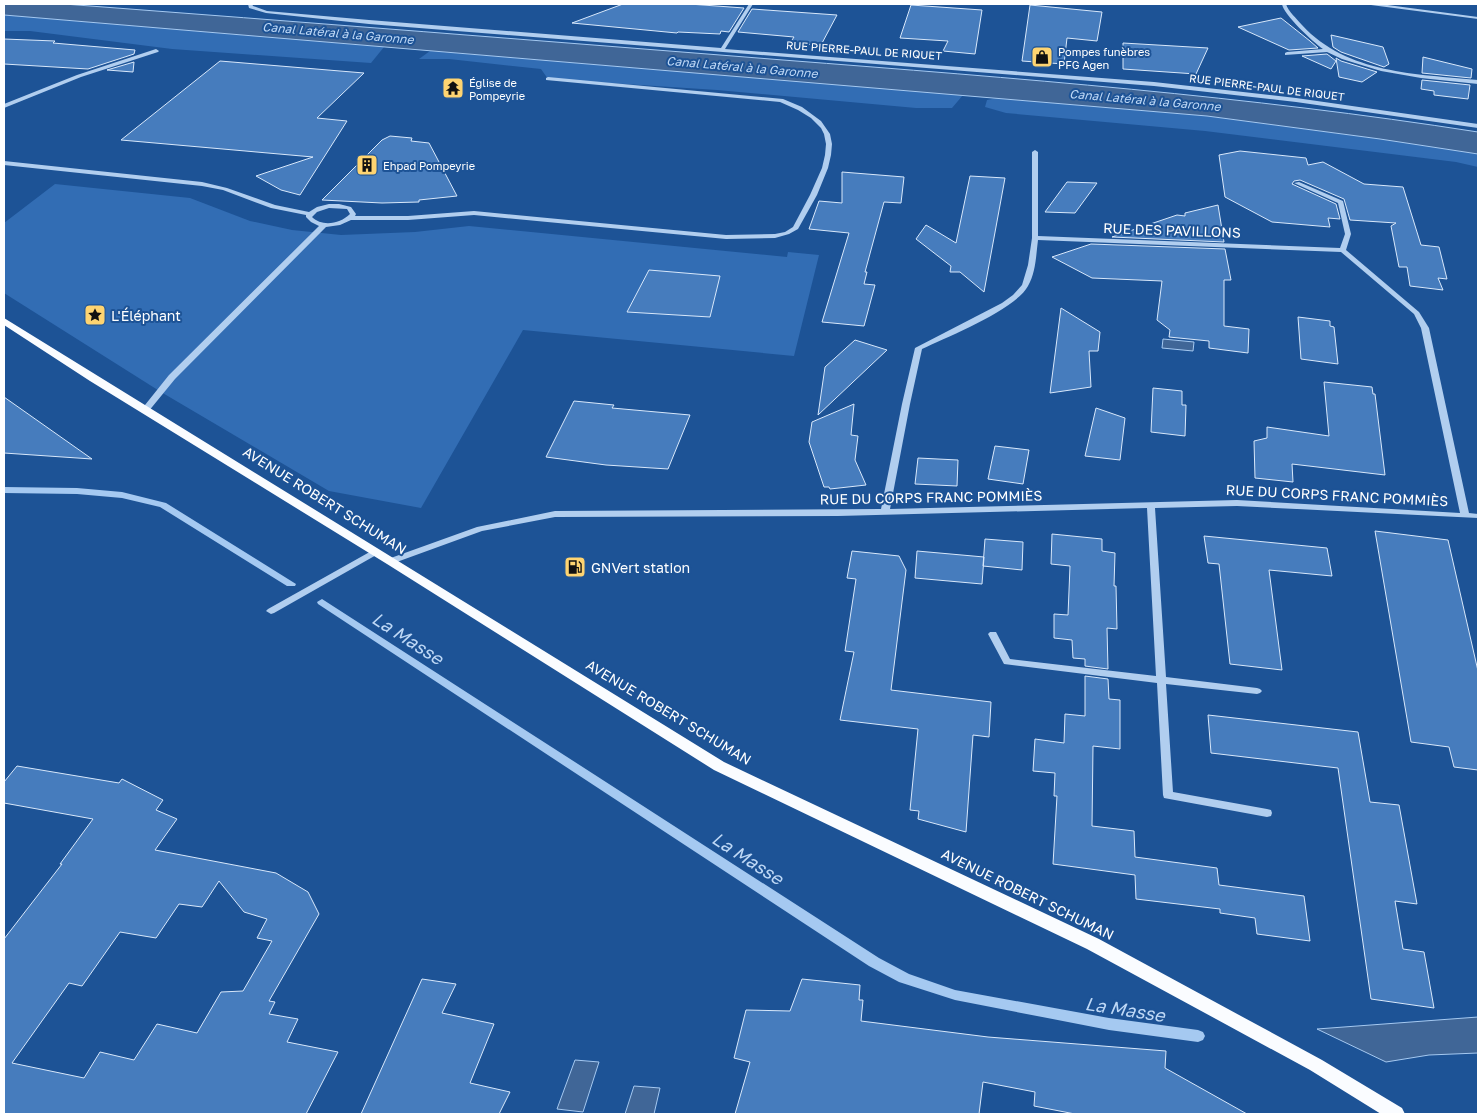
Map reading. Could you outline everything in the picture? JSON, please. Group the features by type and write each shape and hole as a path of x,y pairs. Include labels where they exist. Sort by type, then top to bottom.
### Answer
{"main road":[{"name":"AVENUE ROBERT SCHUMAN","path":"4,321 144,410 391,561 719,766 1093,944 1164,980 1316,1065 1396,1114"}],"street":[{"name":"RUE PIERRE-PAUL DE RIQUET","path":"250,4 251,7 258,10 286,14 1154,84 1296,100 1478,126"},
{"path":"722,50 751,4"},
{"path":"1284,4 1284,7 1297,22 1327,50 1339,56 1370,67 1478,82"},
{"path":"1371,4 1478,18"},
{"path":"1287,54 1327,50"},
{"path":"4,106 88,71 112,66 156,51"},
{"path":"310,214 309,217 313,222 324,225 342,222 350,218 408,218 474,213 726,237 775,236 796,228 826,168 828,134 817,121 798,106 781,100 548,79"},
{"path":"885,512 919,348 1009,302 1022,290 1027,278 1035,238 1034,152"},
{"path":"4,163 202,184 225,189 273,206 310,214 328,206 343,206 352,211 350,218"},
{"path":"1297,183 1341,202 1348,234 1343,250 1417,313 1425,328 1465,515"},
{"path":"144,410 172,377 324,225"},
{"name":"RUE DES PAVILLONS","path":"1035,238 1343,250"},
{"name":"RUE DU CORPS FRANC POMMIÈS","path":"391,561 480,529 555,514 885,512 1237,503 1478,516"},
{"path":"1151,505 1168,795 1267,813"},
{"path":"271,611 375,552"},
{"path":"993,634 1008,662 1257,691"}],"shaded area":[{"path":"4,15 384,47 371,63 172,49 30,31 4,31"},
{"path":"430,51 963,95 952,108 916,108 717,90 548,79 541,69 449,59 419,59"},
{"path":"997,98 1207,116 1380,139 1478,154 1478,167 1456,162 1205,131 1006,113 985,107 987,100"},
{"path":"55,184 190,198 250,221 292,230 341,235 415,232 469,226 787,257 788,252 819,255 794,356 523,330 421,508 329,491 161,392 4,293 4,223"}],"water":[{"name":"Canal Latéral à la Garonne","path":"4,4 64,4 1131,89 1305,108 1478,132 1478,154 1207,116 4,15"},
{"path":"1163,339 1194,342 1193,351 1162,348"},
{"path":"1478,1017 1478,1053 1429,1055 1386,1062 1317,1029"},
{"path":"575,1060 599,1062 583,1112 557,1109"},
{"path":"634,1086 660,1088 654,1114 625,1114"}],"building":[{"path":"623,4 689,4 744,8 729,32 721,31 720,34 677,33 572,23"},
{"path":"911,5 982,10 975,54 943,51 948,41 900,38"},
{"path":"1030,5 1102,12 1097,41 1067,38 1064,64 1022,61"},
{"path":"752,9 837,15 821,45 790,43 794,37 738,32"},
{"path":"1281,18 1318,48 1289,50 1238,27"},
{"path":"1331,35 1383,47 1389,64 1384,67 1341,52 1333,47"},
{"path":"4,39 55,41 53,43 135,50 134,54 88,69 4,64"},
{"path":"1123,43 1208,48 1196,74 1123,69"},
{"path":"1327,54 1336,61 1331,69 1302,56"},
{"path":"1423,57 1472,69 1471,78 1422,73"},
{"path":"1336,58 1377,72 1362,82 1339,77"},
{"path":"220,61 364,73 317,118 347,121 300,195 281,190 256,176 313,157 121,140"},
{"path":"134,62 133,72 107,70"},
{"path":"1422,80 1470,85 1468,99 1434,95 1434,91 1421,89"},
{"path":"390,136 412,138 411,141 429,143 457,196 419,200 419,202 382,203 322,200 382,140"},
{"path":"1240,151 1306,158 1308,165 1323,162 1364,184 1403,187 1421,245 1439,247 1447,279 1438,278 1443,290 1410,286 1407,267 1399,267 1391,226 1396,223 1350,220 1344,199 1300,180 1294,181 1292,184 1336,204 1340,219 1328,218 1330,227 1272,222 1225,197 1219,155"},
{"path":"842,172 904,177 901,203 884,202 865,272 867,272 864,284 875,285 864,326 822,322 849,233 809,229 819,201 842,203"},
{"path":"970,176 1005,178 984,292 960,272 950,272 951,266 916,239 926,225 956,243"},
{"path":"1067,182 1097,183 1075,213 1045,212"},
{"path":"1218,205 1224,242 1112,237 1177,215 1185,216 1185,213"},
{"path":"1091,244 1225,249 1231,280 1224,280 1224,326 1249,329 1248,353 1209,348 1209,341 1169,337 1170,330 1157,320 1162,281 1092,278 1052,257"},
{"path":"649,270 720,276 710,317 627,312"},
{"path":"1061,308 1100,332 1098,351 1089,351 1091,387 1050,393"},
{"path":"1298,317 1330,321 1330,326 1334,327 1338,364 1301,359"},
{"path":"855,340 887,350 818,415 825,367"},
{"path":"1324,382 1372,387 1373,394 1375,394 1385,475 1292,464 1293,482 1255,478 1254,441 1267,438 1267,427 1329,436"},
{"path":"1153,388 1182,391 1182,405 1186,405 1185,436 1151,432"},
{"path":"4,397 92,459 4,453"},
{"path":"574,401 614,405 612,408 690,415 668,469 606,465 546,457"},
{"path":"854,404 851,435 858,436 855,460 866,485 830,489 829,487 824,487 809,442 812,422"},
{"path":"1096,408 1125,418 1120,460 1085,456"},
{"path":"995,446 1029,450 1023,484 988,479"},
{"path":"918,458 958,460 957,486 915,484"},
{"path":"1375,531 1448,540 1478,671 1478,770 1454,767 1449,747 1411,742"},
{"path":"1052,534 1102,539 1102,551 1115,553 1114,586 1116,586 1117,629 1107,628 1108,669 1085,666 1085,659 1073,658 1072,640 1054,638 1054,614 1068,615 1070,566 1051,564"},
{"path":"1204,536 1327,548 1332,576 1269,570 1282,670 1230,664 1219,564 1208,563"},
{"path":"985,539 1023,542 1022,570 983,566"},
{"path":"852,551 899,556 906,570 891,690 991,702 989,737 973,735 966,832 918,819 919,811 910,810 918,729 840,720 854,652 845,651 856,579 847,578"},
{"path":"917,551 984,557 982,584 915,578"},
{"path":"1085,676 1108,679 1109,699 1120,700 1120,749 1093,746 1092,826 1134,831 1135,857 1217,868 1219,885 1304,896 1310,941 1257,934 1255,918 1220,913 1220,909 1136,899 1135,875 1053,864 1057,796 1054,796 1055,773 1033,771 1035,739 1064,743 1065,714 1085,716"},
{"path":"1208,715 1358,732 1370,802 1399,805 1417,904 1395,901 1403,949 1424,952 1434,1008 1371,999 1338,768 1211,753"},
{"path":"17,766 119,783 122,779 163,800 156,810 177,819 155,850 276,873 308,892 319,914 269,1001 275,1002 269,1014 298,1019 287,1042 338,1052 306,1114 4,1114 4,939 62,864 60,864 93,819 4,803 4,782","holes":["219,881 244,912 267,919 257,938 272,941 243,991 221,992 197,1033 157,1024 134,1060 100,1052 84,1078 12,1063 69,983 82,986 120,932 156,938 179,904 202,907"]},
{"path":"422,979 456,984 442,1013 494,1024 470,1083 510,1092 499,1114 361,1114"},
{"path":"802,979 860,985 859,1000 863,1000 861,1021 988,1037 1166,1051 1165,1068 1247,1114 1075,1114 1034,1106 1035,1092 983,1082 979,1114 735,1114 750,1062 734,1058 746,1010 790,1011"}],"waterway":[{"name":"La Masse","path":"4,490 77,491 122,495 163,505 291,584"},
{"name":"La Masse","path":"322,602 874,962 904,978 955,995 1109,1024 1198,1036"}],"place":[{"name":"Pompes funèbres PFG Agen","path":"1042,57"},
{"name":"Église de Pompeyrie","path":"453,88"},
{"name":"Ehpad Pompeyrie","path":"367,165"},
{"name":"L'Éléphant","path":"95,315"},
{"name":"GNVert station","path":"575,567"}]}
